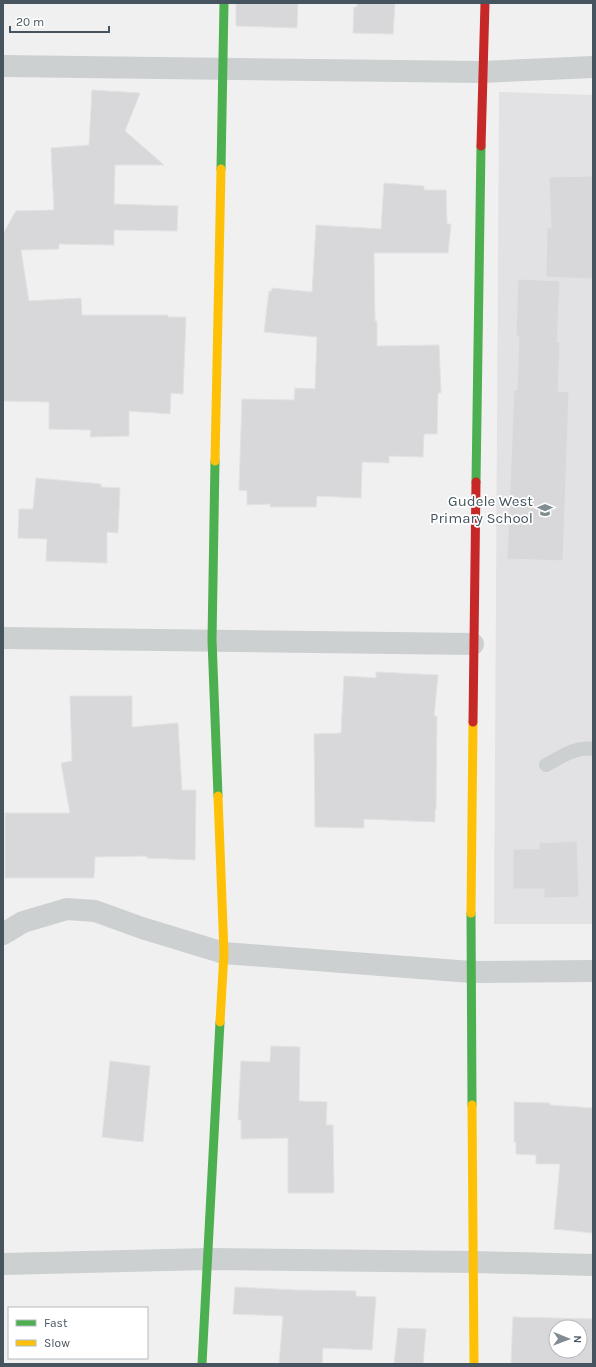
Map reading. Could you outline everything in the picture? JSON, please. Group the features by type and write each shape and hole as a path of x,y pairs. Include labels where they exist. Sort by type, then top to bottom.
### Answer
{"street":[{"path":"202,1364 224,953 212,640 224,3"},
{"path":"474,1364 471,972 473,644 482,72 485,3"},
{"path":"3,66 482,72 593,67"},
{"path":"3,638 473,644"},
{"path":"4,933 23,922 67,909 95,911 142,928 224,953 471,972 593,971"},
{"path":"3,1264 208,1259 593,1265"}],"lane":[{"path":"546,765 572,751 593,748"}],"shaded area":[{"name":"Gudele West Primary School","path":"499,92 593,95 593,924 494,924"}],"building":[{"path":"236,3 298,3 297,28 236,26"},
{"path":"357,3 395,3 393,34 353,33 354,7 357,7"},
{"path":"92,90 140,93 125,131 164,165 115,165 114,204 178,206 177,231 114,230 114,245 59,244 59,249 21,250 29,301 81,298 82,315 168,315 168,317 186,317 183,394 171,393 170,414 129,411 129,436 90,437 91,430 49,429 49,402 3,401 3,234 16,211 54,210 51,148 89,145"},
{"path":"593,176 593,279 546,277 547,228 551,228 549,177"},
{"path":"384,183 424,186 424,190 446,190 447,224 451,224 448,253 374,253 377,346 439,345 441,393 438,393 437,434 424,434 423,457 389,456 389,463 362,462 361,498 317,496 316,507 270,507 270,504 247,505 247,491 239,490 242,399 294,400 295,388 315,389 317,337 264,332 269,291 272,291 272,288 312,292 316,225 381,229"},
{"path":"518,279 560,281 557,342 560,342 558,391 569,392 563,561 507,559 514,390 517,390 519,336 516,336"},
{"path":"36,478 101,484 101,487 120,488 118,533 107,532 107,563 46,561 47,539 18,538 19,509 33,509"},
{"path":"376,672 438,675 434,716 437,716 435,822 364,819 364,828 315,827 314,734 341,733 344,676 376,678"},
{"path":"70,696 132,696 132,727 178,723 182,790 196,790 195,860 147,858 147,856 95,857 94,878 5,878 5,813 70,813 61,763 72,761"},
{"path":"577,841 579,897 544,898 544,889 513,889 513,849 539,849 539,843"},
{"path":"271,1046 300,1047 299,1101 327,1102 326,1125 333,1125 334,1193 288,1193 288,1138 241,1139 241,1120 238,1120 241,1061 270,1062"},
{"path":"110,1061 150,1066 143,1142 102,1137"},
{"path":"514,1102 550,1103 550,1105 593,1108 593,1233 554,1229 560,1164 536,1164 536,1155 516,1154 516,1142 514,1142"},
{"path":"235,1287 356,1291 356,1296 376,1297 372,1350 323,1348 322,1364 279,1364 283,1316 233,1314"},
{"path":"513,1317 593,1319 593,1364 511,1364"},
{"path":"398,1328 426,1329 423,1364 394,1364"}],"traffic: fast":[{"path":"221,169 224,3"},
{"path":"476,482 481,146"},
{"path":"215,461 212,640 218,796"},
{"path":"471,913 472,1105"},
{"path":"202,1364 220,1022"}],"traffic: slow":[{"path":"215,461 221,169"},
{"path":"471,913 473,722"},
{"path":"218,796 224,953 220,1022"},
{"path":"472,1105 474,1364"}],"traffic: jam":[{"path":"481,146 485,3"},
{"path":"473,722 476,482"}],"place":[{"name":"Gudele West Primary School","path":"545,510"}]}
